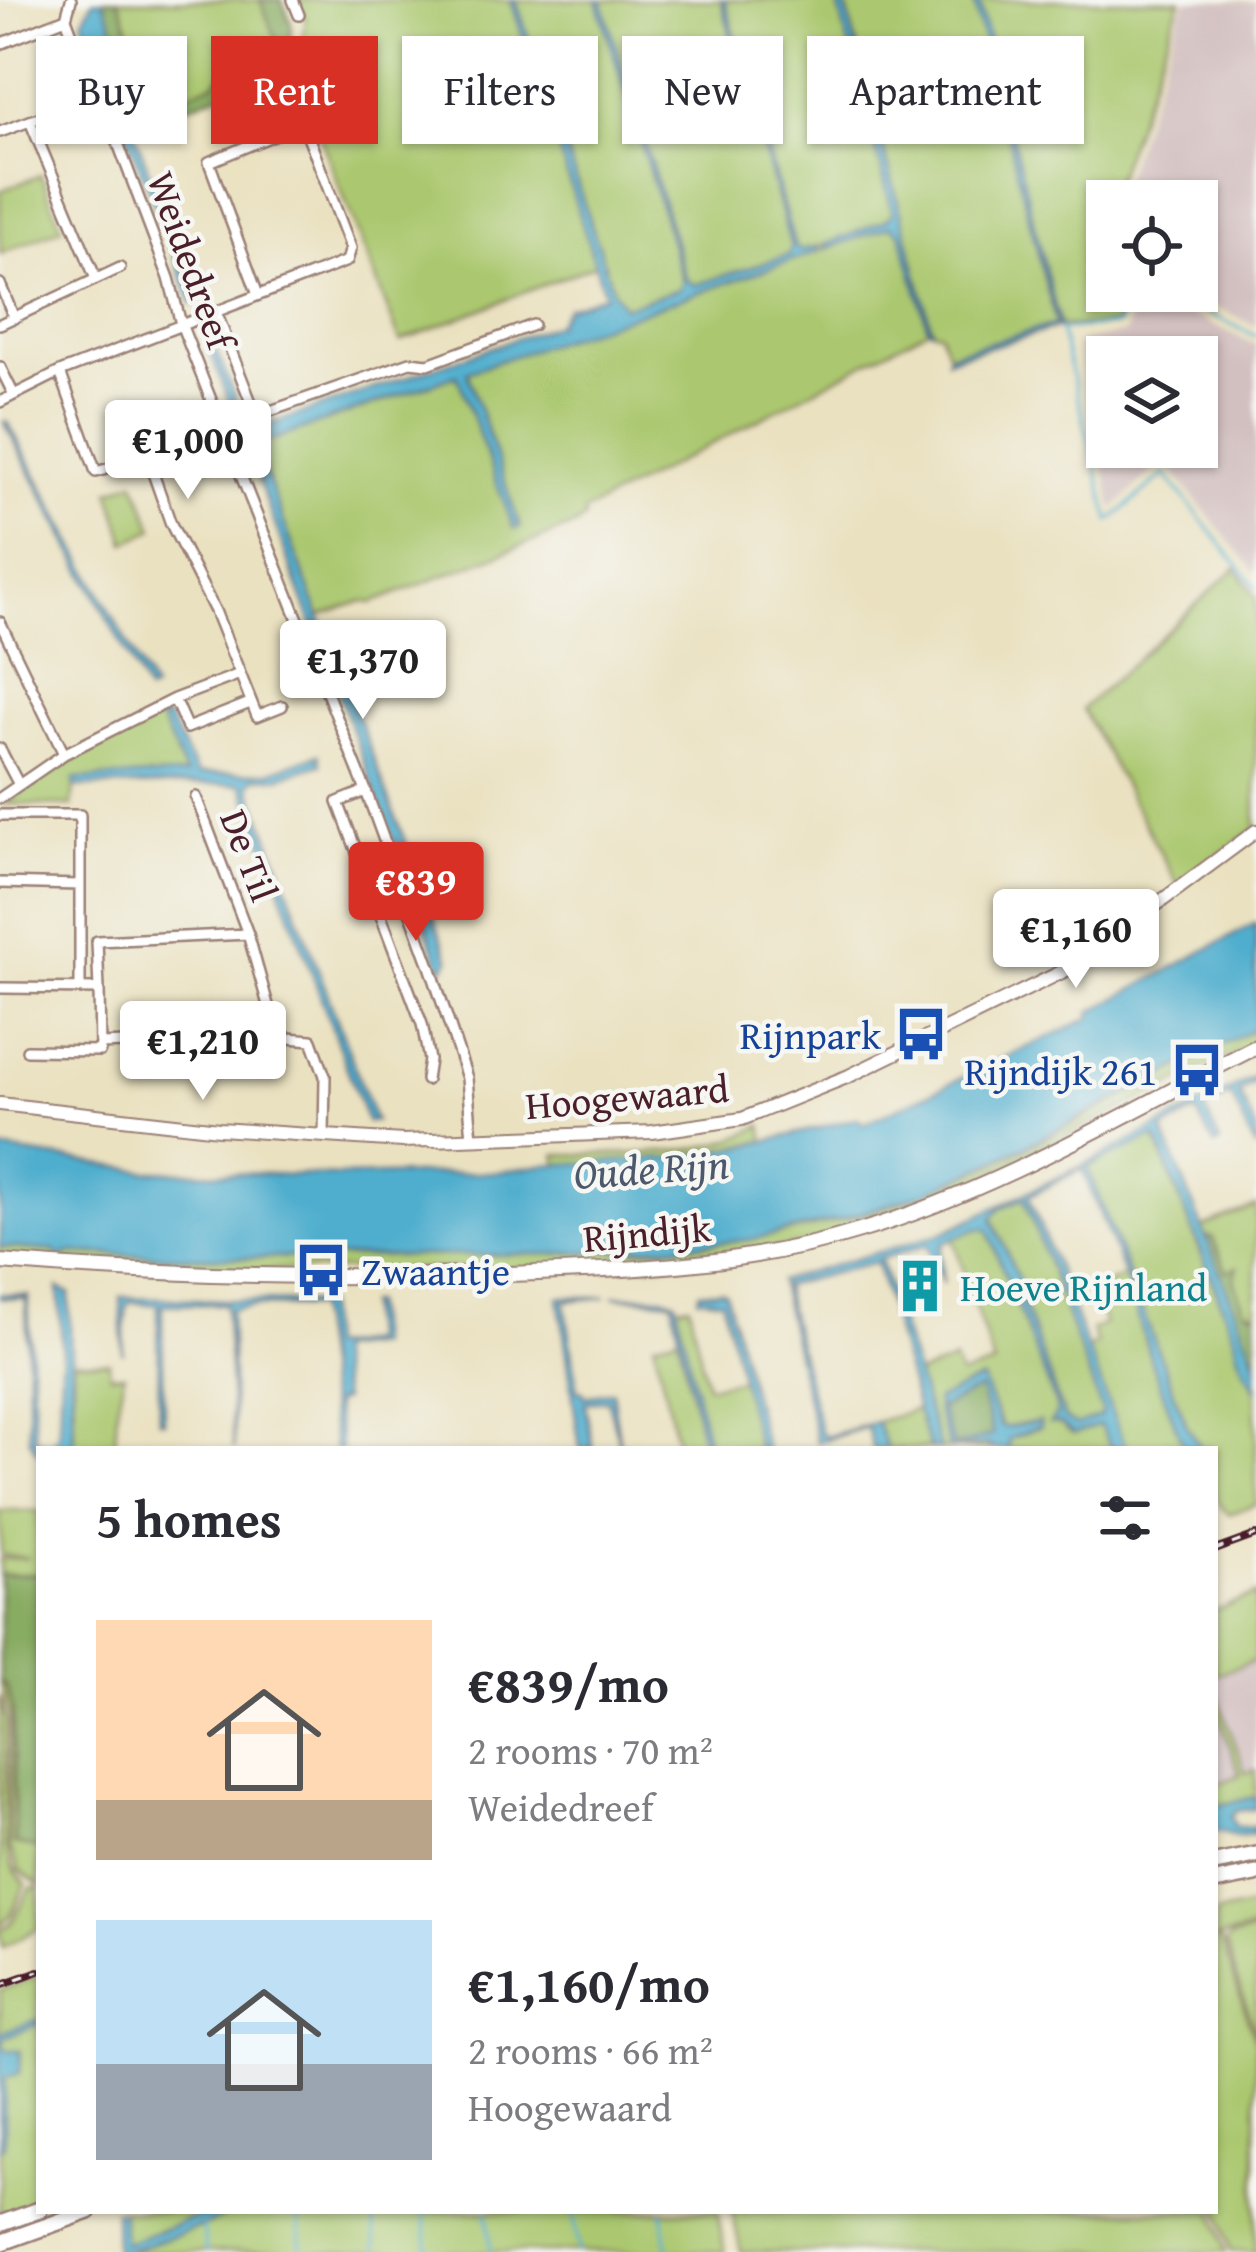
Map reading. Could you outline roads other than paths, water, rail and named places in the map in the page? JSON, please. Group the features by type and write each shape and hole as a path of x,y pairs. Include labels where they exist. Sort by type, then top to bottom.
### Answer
{"highway":[{"path":"1218,1862 1256,1855"},
{"path":"1218,1881 1256,1874"},
{"path":"0,2224 35,2211"},
{"path":"0,2243 80,2214"}],"main road":[{"name":"Rijndijk","path":"0,1262 277,1278 620,1270 731,1258 858,1232 944,1201 1256,1047"}],"street":[{"path":"0,44 66,18 71,0"},
{"path":"292,0 299,15"},
{"name":"Weidedreef","path":"66,18 430,966 467,1078 472,1138"},
{"path":"0,132 36,119"},
{"path":"30,121 97,279"},
{"path":"252,144 209,162 258,295"},
{"path":"0,402 60,372 347,260 351,248 311,144"},
{"path":"0,324 120,268"},
{"path":"0,284 14,318"},
{"path":"216,311 260,416 410,362 428,364 533,325"},
{"path":"0,367 14,395"},
{"path":"60,372 96,472 145,458 149,462 171,524 215,610 257,716 282,706"},
{"path":"149,462 192,445"},
{"path":"0,622 64,754"},
{"path":"0,798 64,754 173,699 240,674"},
{"path":"173,699 187,728 250,703"},
{"path":"0,749 18,783"},
{"path":"366,791 338,802 422,1024 429,1060 426,1080"},
{"name":"De Til","path":"196,797 248,934 277,1037"},
{"path":"0,815 80,815 80,988"},
{"name":"Hoogewaard","path":"0,1104 219,1129 403,1141 652,1132 742,1119 849,1076 1072,967 1256,831"},
{"path":"0,883 80,885"},
{"name":"De Til","path":"99,989 98,941 248,934"},
{"path":"403,975 430,966"},
{"path":"0,988 99,989 100,1051 28,1050"},
{"path":"100,1044 277,1037 312,1040 325,1076 324,1136"}],"water":[{"path":"93,0 103,0 117,36 90,36 83,19"},
{"path":"511,0 516,0 528,36 522,36"},
{"path":"597,0 602,0 622,66 622,82"},
{"path":"721,0 725,0 735,36 731,36"},
{"path":"837,0 844,0 854,36 846,36"},
{"path":"973,0 979,0 988,36 982,36"},
{"path":"131,144 139,144 197,301 192,304"},
{"path":"557,144 564,144 613,290 624,307 680,289 683,281 641,144 645,144 686,279 695,285 789,255 791,247 762,144 766,144 795,247 818,247 820,251 467,372 520,527 514,529 457,375 255,446 450,960 442,970 210,351 216,350 249,432 555,325 567,307 605,295"},
{"path":"875,144 882,144 932,330 901,234 891,226 826,249 824,245 893,213"},
{"path":"1010,144 1015,144 1060,327 947,359 948,354 1056,324"},
{"path":"4,422 8,422 153,690 147,693"},
{"path":"160,718 168,718 197,774 269,772 319,754 321,764 279,777 254,778 250,786 375,1121 367,1122 242,784 74,787 74,779 186,775"},
{"name":"Oude Rijn","path":"1256,923 1256,1028 989,1164 924,1193 839,1220 750,1240 557,1254 57,1256 55,1251 0,1247 0,1149 146,1171 346,1176 499,1172 676,1158 858,1118 863,1124 1092,1017 1091,1012"},
{"path":"1256,1076 1239,1093 1256,1130 1256,1150 1231,1095 1205,1109 1220,1143 1215,1146 1196,1112 1163,1130 1256,1362 1256,1391 1156,1137 1087,1167 1187,1426 1200,1446 1183,1445 1082,1169 1029,1196 1125,1446 1110,1446 1100,1425 1074,1434 1061,1424 1050,1423 1057,1414 1056,1405 987,1229 943,1243 943,1284 927,1245 880,1259 939,1446 929,1446 922,1427 876,1262 783,1286 821,1433 828,1436 876,1422 886,1446 872,1446 867,1427 817,1442 779,1281 940,1234","holes":["1024,1198 1100,1416 1076,1425 1064,1417 1018,1289 1020,1283 992,1218 1001,1208"]},
{"path":"58,1288 69,1293 74,1446 36,1446 36,1450 29,1438 26,1299 0,1298 0,1294 28,1296 35,1439 46,1443 57,1439 59,1428"},
{"path":"699,1292 726,1293 765,1446 757,1446 722,1300 698,1298"},
{"path":"613,1296 662,1296 676,1301 708,1446 703,1446 672,1301"},
{"path":"121,1297 325,1303 328,1347 369,1342 367,1304 372,1303 376,1345 335,1350 342,1400 334,1402 341,1446 335,1446 316,1307 230,1310 234,1446 225,1304 162,1305 164,1421 159,1420 158,1305 131,1302 127,1306 123,1354"},
{"path":"559,1297 606,1297 565,1301 578,1391 585,1397 612,1390 620,1445 607,1399 585,1403 592,1446 580,1446"},
{"path":"982,1379 1000,1425 1008,1428 1040,1421 1040,1427 1009,1439 1008,1446 957,1446 993,1435 980,1389 940,1408 954,1446 949,1446 937,1400"},
{"path":"1256,1797 1256,1809 1236,1811 1231,1817 1236,1827 1256,1826 1256,1833 1237,1836 1218,1831 1218,1805"},
{"path":"36,2020 36,2025 3,2038 5,2051 20,2051 19,2073 5,2078 4,2145 0,2149 0,2033"},
{"path":"114,2214 121,2214 124,2244 205,2214 229,2214 203,2226 115,2252"}],"waterway":[{"path":"1123,312 1118,325 1060,330 1110,521 1165,474 1256,587"},
{"path":"1206,312 1256,336"},
{"path":"298,2214 302,2252"},
{"path":"373,2214 377,2252"},
{"path":"424,2214 429,2252"},
{"path":"487,2214 491,2252"},
{"path":"573,2214 579,2252"},
{"path":"663,2214 669,2252"},
{"path":"203,2226 206,2252"}],"railway":[{"path":"1218,1549 1256,1535"},
{"path":"0,1985 36,1972"}],"place":[{"name":"Rijnpark","path":"921,1034"},
{"name":"Rijndijk 261","path":"1197,1070"},
{"name":"Zwaantje","path":"321,1270"},
{"name":"Hoeve Rijnland","path":"920,1286"}]}
